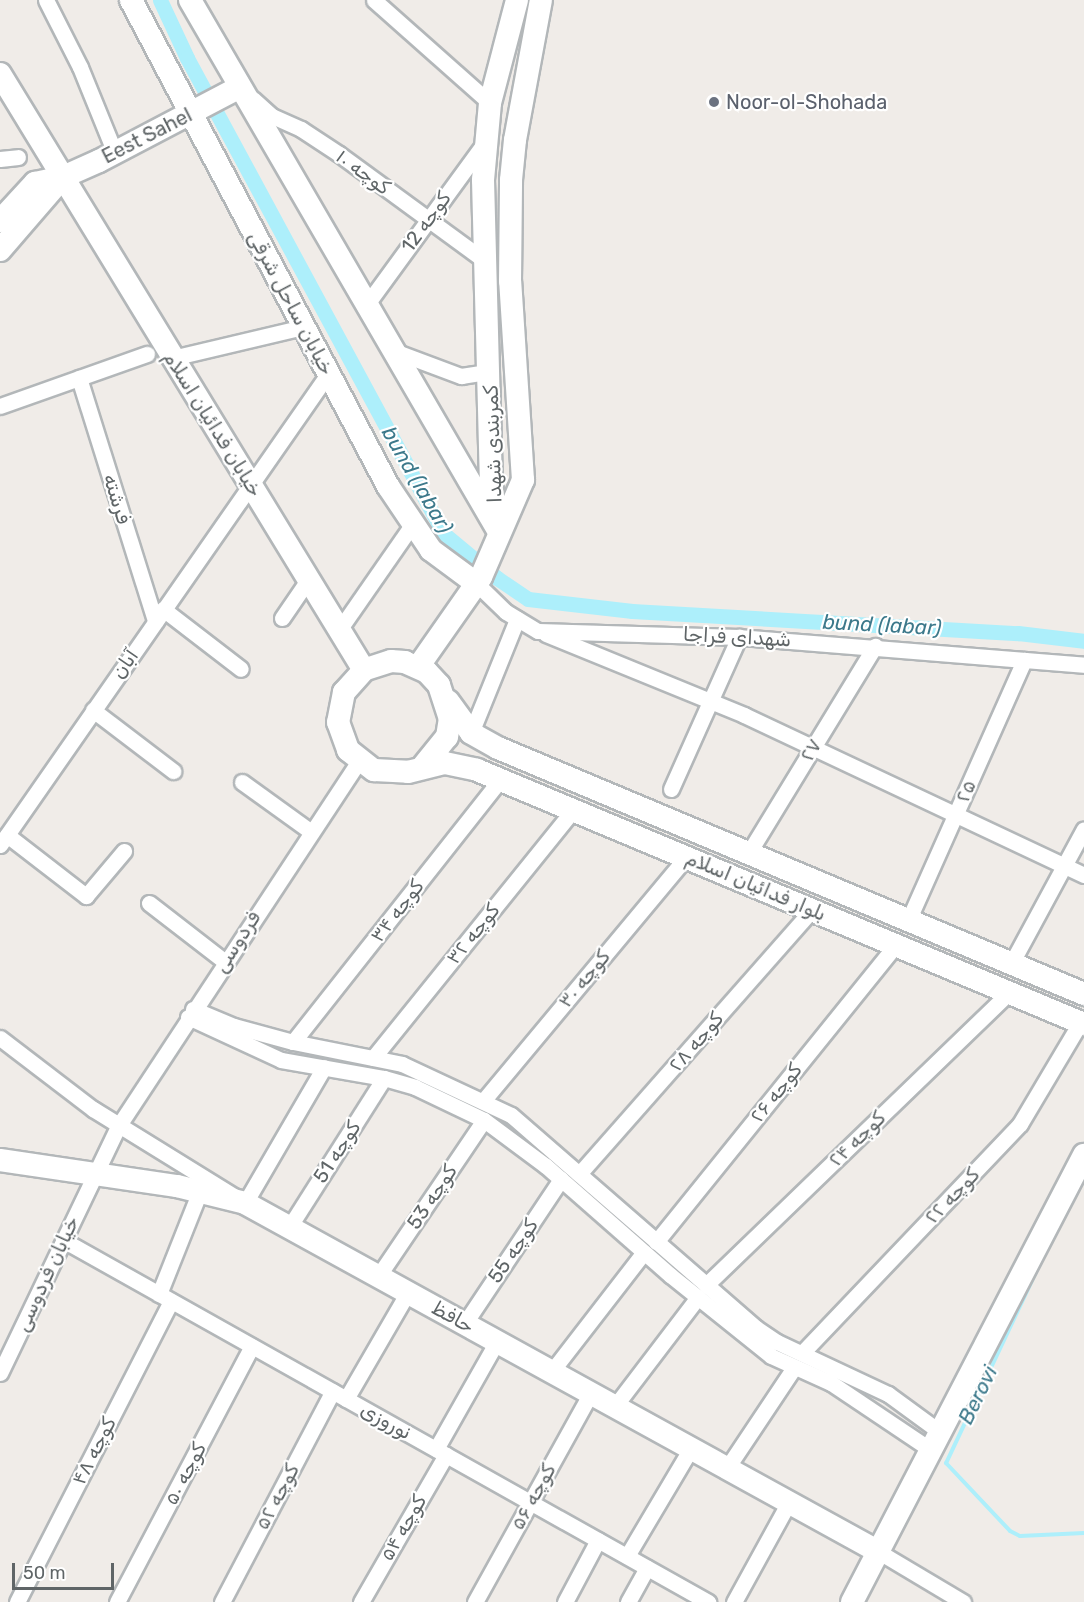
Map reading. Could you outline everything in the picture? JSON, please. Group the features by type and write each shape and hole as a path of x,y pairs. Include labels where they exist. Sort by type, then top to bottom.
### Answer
{"street":[{"path":"46,0 80,67 116,153"},
{"name":"خیابان ساحل شرقی","path":"131,0 194,112 328,374 412,525 431,550 479,581"},
{"path":"190,0 235,90 367,304 497,538 479,581 418,667"},
{"path":"374,0 490,104"},
{"name":"کمربندی شهدا","path":"497,538 491,485 491,371 485,261 486,139 490,104 517,0"},
{"name":"کمربندی شهدا","path":"497,538 523,480 510,281 511,180 515,140 541,0"},
{"name":"خیابان فدائیان اسلام","path":"0,74 364,670"},
{"name":"Eest Sahel","path":"63,177 116,153 235,90"},
{"name":"کوچه ۱۰","path":"235,90 272,116 302,129 339,153 485,261"},
{"name":"کوچه 12","path":"367,304 486,139"},
{"path":"0,159 18,157"},
{"path":"0,221 35,183 63,177"},
{"path":"0,250 63,177"},
{"path":"172,358 303,327"},
{"path":"394,351 461,376 491,371"},
{"path":"0,406 147,354"},
{"name":"آبان","path":"3,840 328,374"},
{"name":"فرشته","path":"79,378 159,615"},
{"path":"339,630 412,525"},
{"path":"282,618 308,580"},
{"name":"شهدای فراجا","path":"479,581 517,619 538,631 739,637 875,646 1084,665"},
{"path":"159,615 241,669"},
{"path":"471,733 517,619"},
{"path":"538,631 813,747 1084,875"},
{"path":"671,789 739,637"},
{"name":"۲۷","path":"748,854 875,646"},
{"name":"۲۵","path":"908,921 1024,660"},
{"path":"391,661 418,667 440,685 448,701 447,737 424,765 391,774 358,761 348,750 338,722 344,692 364,670 391,661"},
{"name":"بلوار فدائیان اسلام","path":"448,701 471,733 498,748 1084,994"},
{"path":"93,710 173,771"},
{"name":"فردوسی","path":"119,1125 224,961 358,761"},
{"name":"بلوار فدائیان اسلام","path":"424,765 445,763 500,780 1082,1023"},
{"name":"کوچه ۳۴","path":"293,1042 500,780"},
{"path":"242,782 310,831"},
{"name":"کوچه ۳۲","path":"373,1058 573,810"},
{"path":"1011,964 1084,829"},
{"path":"3,840 86,896 124,851"},
{"name":"کوچه ۳۰","path":"483,1101 686,857"},
{"path":"149,903 224,961"},
{"name":"کوچه ۲۸","path":"579,1174 812,910"},
{"name":"کوچه ۲۶","path":"656,1242 896,945"},
{"name":"کوچه ۲۴","path":"615,1406 702,1291 1009,993"},
{"path":"190,1013 293,1042 402,1064 511,1115 656,1242 702,1291 771,1356 793,1368 831,1383 935,1441"},
{"path":"190,1013 263,1054 384,1078 415,1087 484,1120 561,1179 644,1252 756,1328 888,1394 935,1441"},
{"name":"کوچه ۲۲","path":"802,1353 1020,1124 1082,1023"},
{"path":"0,1038 49,1078 119,1125 245,1203 324,1067"},
{"name":"کوچه 51","path":"290,1226 384,1078"},
{"name":"کوچه 53","path":"379,1275 484,1120"},
{"name":"خیابان فردوسی","path":"0,1373 119,1125"},
{"path":"852,1602 1084,1155"},
{"name":"حافظ","path":"0,1160 200,1191 245,1203 879,1552"},
{"name":"کوچه 55","path":"465,1323 561,1179"},
{"name":"کوچه ۴۸","path":"17,1602 165,1297 200,1191"},
{"name":"نوروزی","path":"63,1240 708,1602"},
{"path":"552,1371 644,1252"},
{"path":"346,1399 408,1292"},
{"name":"کوچه ۵۴","path":"361,1602 497,1341"},
{"name":"کوچه ۵۰","path":"117,1602 252,1346"},
{"path":"727,1468 793,1368"},
{"name":"کوچه ۵۲","path":"222,1602 333,1391"},
{"name":"کوچه ۵۶","path":"475,1602 591,1393"},
{"path":"627,1557 691,1448"},
{"path":"734,1602 789,1502"},
{"path":"565,1602 598,1540"},
{"path":"879,1552 963,1602"},
{"path":"628,1602 647,1568"}],"waterway":[{"name":"bund (labar)","path":"160,0 187,58 444,534 497,578 528,599 632,611 1018,633 1084,641"},
{"name":"Berovi","path":"1044,1255 946,1463 1010,1531 1020,1536 1084,1533"}],"place":[{"name":"Noor-ol-Shohada","path":"714,102"}]}
